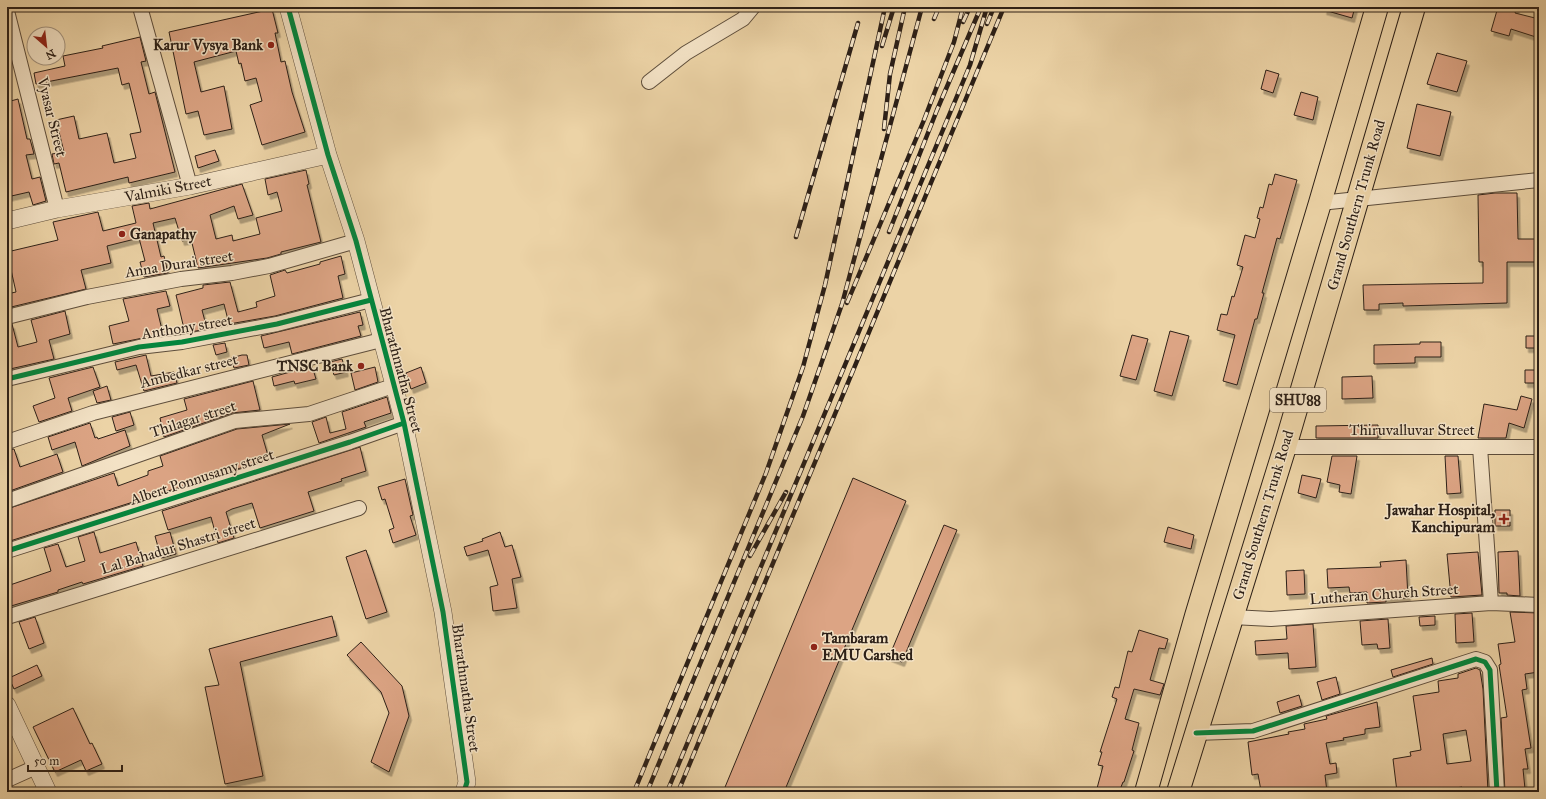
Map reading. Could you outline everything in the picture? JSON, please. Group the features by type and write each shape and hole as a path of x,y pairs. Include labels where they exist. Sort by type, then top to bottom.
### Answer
{"main road":[{"name":"SHU88","path":"1146,792 1196,616 1320,203 1377,7"},
{"name":"Grand Southern Trunk Road","path":"1178,792 1285,447 1414,7"}],"street":[{"path":"140,7 190,186"},
{"name":"Bharathmatha Street","path":"288,7 328,155 356,241 393,386 404,423 443,612 466,782 464,792"},
{"path":"649,82 686,53 744,19 753,7"},
{"name":"Vyasar Street","path":"7,11 57,209"},
{"name":"Valmiki Street","path":"7,221 57,209 190,186 328,155"},
{"path":"1320,203 1539,180"},
{"name":"Anna Durai street","path":"7,317 87,296 181,279 232,274 269,266 356,241"},
{"name":"Anthony street","path":"7,379 140,347 182,342 277,324 371,300"},
{"name":"Ambedkar street","path":"7,442 93,413 381,340"},
{"name":"Thilagar street","path":"7,501 235,421 309,414 393,386"},
{"name":"Albert Ponnusamy street","path":"7,551 350,442 404,423"},
{"name":"Thiruvalluvar Street","path":"1285,447 1539,447"},
{"path":"1480,447 1491,603"},
{"name":"Lal Bahadur Shastri street","path":"7,617 359,508"},
{"name":"Lutheran Church Street","path":"1232,617 1271,619 1491,603 1539,604"},
{"path":"1196,733 1253,731 1476,659 1485,662 1490,670 1497,792"},
{"path":"7,705 48,792"},
{"path":"7,780 36,767"}],"building":[{"path":"1325,7 1355,7 1352,18 1324,10"},
{"path":"1498,7 1517,7 1515,13 1539,19 1539,38 1511,29 1509,36 1491,31"},
{"path":"272,9 278,33 275,33 281,62 285,61 292,92 305,132 262,145 250,105 262,101 256,78 245,81 241,63 239,64 236,51 194,62 201,92 224,86 232,129 204,135 198,111 186,114 169,32"},
{"path":"140,37 146,61 141,62 149,94 155,92 175,172 129,183 128,177 66,192 59,163 54,164 52,154 64,152 56,120 74,116 79,139 107,133 114,163 136,158 130,134 141,132 129,83 122,85 118,68 36,84 34,73 66,66 66,55 103,48 102,46"},
{"path":"1437,53 1467,61 1457,92 1427,84"},
{"path":"1266,70 1279,74 1273,93 1261,89"},
{"path":"1301,92 1318,97 1313,120 1294,115"},
{"path":"18,99 27,139 30,139 34,154 26,155 32,179 40,177 46,201 33,205 29,192 7,197 7,102"},
{"path":"1417,104 1451,112 1440,156 1407,148"},
{"path":"215,150 219,161 198,168 195,156"},
{"path":"306,170 309,184 307,185 321,242 281,252 281,254 267,258 198,268 191,239 182,241 175,218 153,223 161,257 164,256 168,273 144,277 140,262 145,261 139,238 107,246 111,263 81,270 86,289 7,308 7,294 16,292 7,252 58,240 53,222 98,212 103,231 136,223 132,206 149,203 150,209 242,184 253,215 238,219 234,206 210,215 216,239 232,235 233,241 260,234 256,218 282,211 277,192 268,195 265,179"},
{"path":"1275,174 1297,180 1280,239 1277,238 1262,293 1264,293 1257,319 1255,319 1237,385 1223,381 1235,335 1217,330 1221,314 1227,315 1232,296 1234,297 1243,267 1237,265 1245,235 1255,238 1260,219 1257,218 1260,207 1263,208 1269,184 1272,185"},
{"path":"1517,193 1518,239 1539,239 1539,262 1507,262 1507,303 1403,306 1403,303 1379,304 1379,310 1364,310 1363,285 1483,283 1483,262 1479,262 1478,195"},
{"path":"341,256 345,274 338,276 343,298 275,316 229,324 224,304 202,310 207,329 185,333 176,295 203,288 203,285 230,282 238,312 257,307 256,302 275,296 270,275 285,270 287,273 320,264 320,262"},
{"path":"166,291 170,306 157,309 163,334 113,344 109,326 129,321 123,299"},
{"path":"65,311 70,334 49,340 54,359 10,369 7,356 7,325 12,324 18,347 37,342 31,320"},
{"path":"360,312 363,325 358,326 361,336 292,354 289,342 264,348 261,336"},
{"path":"1170,331 1189,336 1172,396 1154,391"},
{"path":"1132,335 1148,339 1136,380 1120,376"},
{"path":"1526,336 1539,336 1539,348 1526,348"},
{"path":"1420,342 1441,342 1441,357 1415,357 1415,363 1374,364 1374,345 1420,344"},
{"path":"225,343 227,352 216,355 213,345"},
{"path":"146,355 151,376 174,372 177,383 144,391 136,365 117,370 115,362"},
{"path":"247,355 249,365 234,368 231,358"},
{"path":"342,359 346,372 334,375 330,362"},
{"path":"312,366 316,379 295,384 294,381 274,386 272,377"},
{"path":"93,367 100,387 68,398 72,411 39,422 33,406 55,398 49,378"},
{"path":"375,367 378,382 355,390 351,373"},
{"path":"421,367 426,383 411,389 406,373"},
{"path":"1525,370 1539,370 1539,383 1525,383"},
{"path":"1372,376 1373,398 1342,399 1342,377"},
{"path":"253,381 260,410 232,413 164,437 160,418 187,410 184,399"},
{"path":"107,386 111,400 97,403 93,391"},
{"path":"1521,396 1532,399 1524,428 1509,423 1506,438 1478,438 1484,404 1517,410"},
{"path":"387,397 391,413 364,422 366,427 319,443 312,422 326,417 330,433 346,429 342,412"},
{"path":"130,412 134,425 116,431 112,417"},
{"path":"90,423 95,438 97,437 98,439 125,430 130,446 82,466 75,442 52,450 48,437"},
{"path":"290,424 262,435 269,459 10,541 7,532 7,509 114,473 118,486 148,475 148,471 163,466 160,456 237,429"},
{"path":"1378,425 1378,438 1316,438 1316,426"},
{"path":"360,447 366,471 341,479 342,481 308,492 314,511 260,528 252,503 232,509 226,512 234,538 218,543 211,517 168,530 162,511"},
{"path":"14,449 20,467 57,454 63,472 7,492 7,450"},
{"path":"1332,456 1357,456 1351,494 1339,492 1340,485 1327,482"},
{"path":"1445,456 1458,456 1461,493 1447,494"},
{"path":"1302,475 1321,479 1316,498 1298,493"},
{"name":"Tambaram EMU Carshed","path":"853,478 906,501 784,792 723,792"},
{"path":"405,479 413,515 410,516 416,535 393,543 389,530 394,528 385,499 382,500 378,487"},
{"path":"1495,510 1510,510 1510,526 1495,526"},
{"path":"944,525 957,530 902,662 889,657"},
{"path":"1168,527 1194,535 1191,549 1164,542"},
{"path":"94,532 100,553 136,542 143,566 83,584 82,582 58,590 58,592 11,606 7,586 51,571 44,548 58,544 66,567 85,561 78,537"},
{"path":"170,532 176,554 161,558 155,536"},
{"path":"500,532 505,547 512,545 521,577 512,579 517,608 493,611 490,587 498,585 488,550 467,556 464,547 483,541 482,539"},
{"path":"366,550 387,612 366,619 346,557"},
{"path":"1518,551 1520,596 1499,593 1498,552"},
{"path":"1478,552 1482,595 1451,597 1447,554"},
{"path":"1406,560 1408,598 1386,599 1386,602 1367,603 1367,592 1350,593 1349,587 1328,588 1327,569 1381,567 1380,562"},
{"path":"1304,570 1305,594 1287,595 1286,571"},
{"path":"1510,612 1539,613 1539,672 1525,674 1527,689 1522,690 1531,748 1525,749 1528,769 1523,769 1525,789 1505,792 1501,718 1507,717 1499,665 1501,664 1498,644 1515,642"},
{"path":"1472,613 1474,642 1456,643 1455,614"},
{"path":"332,616 337,636 240,662 263,776 225,784 205,687 219,685 209,649"},
{"path":"1435,616 1435,625 1420,626 1419,617"},
{"path":"35,617 44,643 29,649 19,622"},
{"path":"1388,619 1390,648 1378,649 1377,644 1362,645 1360,621"},
{"path":"1313,624 1316,667 1289,669 1288,653 1256,655 1255,641 1287,639 1286,626"},
{"path":"1139,630 1168,639 1165,649 1159,648 1150,680 1164,684 1160,695 1134,689 1125,719 1139,723 1132,750 1134,751 1124,782 1119,792 1096,792 1103,766 1098,765 1102,752 1100,752 1117,699 1112,697 1115,687 1119,688 1128,651 1132,652"},
{"path":"361,642 402,686 409,716 389,772 371,762 389,713 381,692 347,655"},
{"path":"1432,658 1433,664 1393,677 1391,670"},
{"path":"37,665 42,676 14,689 9,678"},
{"path":"1476,668 1480,670 1483,689 1488,792 1463,792 1462,787 1430,792 1397,792 1393,759 1411,756 1410,752 1421,750 1413,696 1439,692 1438,681 1458,678 1458,674","holes":["1466,730 1471,761 1447,764 1443,734"]},
{"path":"1336,677 1340,694 1322,700 1317,682"},
{"path":"1299,695 1302,706 1280,713 1277,702"},
{"path":"1377,702 1380,727 1365,729 1365,734 1326,743 1330,764 1336,763 1337,773 1325,775 1327,792 1273,792 1273,789 1261,791 1258,774 1252,775 1248,742 1289,734 1288,732 1305,729 1304,724 1327,719 1326,716"},
{"path":"73,708 90,744 92,743 102,764 86,771 81,760 55,772 33,727"}],"railway":[{"path":"634,792 766,473 803,367 825,285 885,7"},
{"path":"882,46 894,7"},
{"path":"884,129 890,74 905,7"},
{"path":"647,792 803,416 842,304 922,7"},
{"path":"934,19 939,7"},
{"path":"847,303 924,120 954,42 963,7"},
{"path":"963,22 970,7"},
{"path":"889,232 937,110 981,7"},
{"path":"667,792 970,65 987,7"},
{"path":"987,24 994,7"},
{"path":"678,792 1004,7"},
{"path":"796,237 858,23"},
{"path":"750,556 786,492"}],"cycle path":[{"path":"288,7 328,155 356,241 404,423 443,612 467,782 464,792"},
{"path":"7,379 139,347 182,342 277,324 371,300"},
{"path":"7,551 350,442 404,423"},
{"path":"1196,733 1253,731 1476,659 1485,662 1490,670 1497,792"}],"place":[{"name":"Karur Vysya Bank","path":"271,45"},
{"name":"Ganapathy","path":"122,234"},
{"name":"TNSC Bank","path":"361,366"},
{"name":"Jawahar Hospital, Kanchipuram","path":"1504,519"},
{"name":"Tambaram EMU Carshed","path":"814,647"}]}
